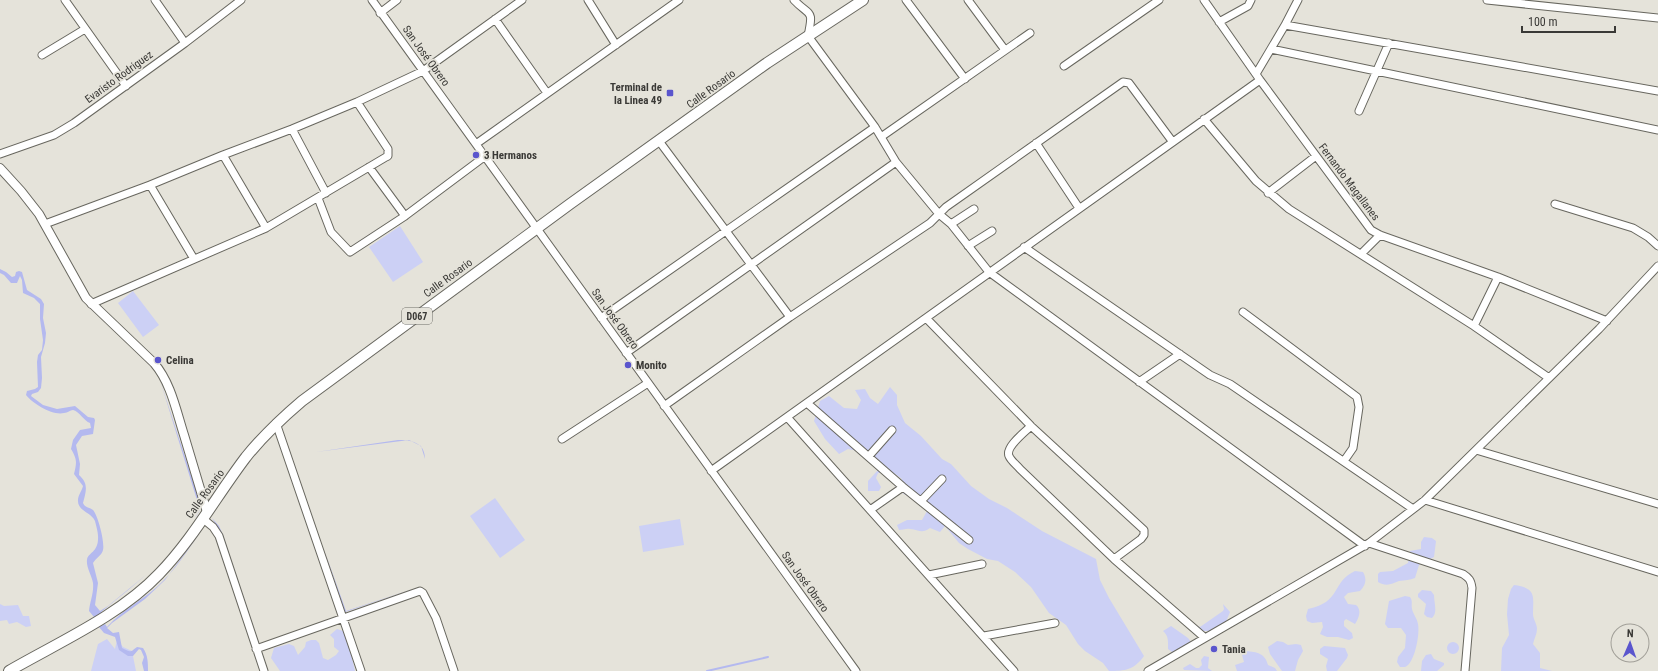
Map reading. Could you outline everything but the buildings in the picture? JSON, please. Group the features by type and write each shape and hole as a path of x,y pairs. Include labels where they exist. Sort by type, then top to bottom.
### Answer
{"main road":[{"name":"Calle Rosario","path":"9,671 114,611 144,589 160,573 245,458 276,422 302,400 789,47 863,0"}],"street":[{"path":"65,0 126,86"},
{"path":"155,0 185,43"},
{"name":"Evaristo Rodriguez","path":"0,154 54,135 74,123 185,43 240,0"},
{"name":"San José Obrero","path":"372,0 476,144 484,158 537,229 856,671"},
{"path":"380,13 397,0"},
{"path":"45,224 150,185 292,129 356,102 423,71 495,19 513,3 522,0"},
{"path":"588,0 616,45"},
{"path":"476,144 679,0"},
{"path":"794,0 809,12 811,16 808,36 882,137 896,162 939,214 951,224 989,272 1139,382 1367,544 1463,574 1468,577 1471,581 1472,588 1465,671"},
{"path":"906,0 965,79"},
{"path":"968,0 1005,50"},
{"path":"1064,66 1159,0"},
{"name":"Fernando Magallanes","path":"1204,0 1258,77 1371,230 1380,235 1498,277 1607,321"},
{"path":"1219,22 1248,6 1251,0"},
{"path":"711,472 1204,119 1258,77 1298,0"},
{"path":"1487,0 1559,4 1658,18"},
{"path":"495,19 547,93"},
{"path":"1286,25 1658,91"},
{"path":"42,55 85,29"},
{"path":"882,137 1030,33"},
{"path":"1359,111 1389,43"},
{"path":"1272,49 1658,130"},
{"path":"664,406 790,317 930,223 946,207 1125,82 1129,83 1172,141"},
{"path":"91,304 266,228 388,156 388,149 356,102"},
{"path":"1204,119 1256,181 1268,193 1289,209 1474,326 1549,378"},
{"path":"601,318 875,127"},
{"path":"292,129 326,193"},
{"path":"659,141 790,317"},
{"path":"1036,143 1079,208"},
{"path":"223,155 266,228"},
{"path":"1268,193 1316,156"},
{"path":"318,198 331,232 350,252 404,216 484,158"},
{"path":"626,353 896,162"},
{"path":"369,167 404,216"},
{"path":"0,168 30,202 45,224 79,287 91,304 154,363 165,378 178,417 204,515 219,536 264,671"},
{"path":"150,185 194,259"},
{"path":"1555,204 1633,228 1648,236 1658,246"},
{"path":"951,224 974,209"},
{"path":"968,246 992,231"},
{"path":"1361,254 1380,235"},
{"path":"1024,247 1210,375 1230,384 1413,509"},
{"path":"1148,671 1367,544 1425,500 1607,321 1658,266"},
{"path":"1474,326 1498,277"},
{"path":"1243,312 1357,397 1359,408 1353,448 1344,461"},
{"path":"926,318 1031,426 1144,530 1144,535 1141,539 1114,559"},
{"path":"1139,382 1180,354"},
{"path":"562,439 648,383"},
{"path":"807,403 903,487 969,540"},
{"path":"787,417 1014,671"},
{"path":"276,422 344,617 361,671"},
{"path":"1031,426 1011,446 1009,457 1114,559 1205,638"},
{"path":"869,456 892,430"},
{"path":"1476,450 1658,504"},
{"path":"921,501 942,478"},
{"path":"870,510 903,487"},
{"path":"1425,500 1658,572"},
{"path":"929,575 982,564"},
{"path":"256,648 420,591 423,593 436,618 454,671"},
{"path":"984,636 1055,623"}],"shaded area":[{"path":"400,226 423,262 393,282 369,247"},
{"path":"0,269 12,277 15,276 16,272 22,272 27,290 41,299 44,304 43,318 46,333 41,357 41,388 38,392 32,394 31,396 43,405 57,409 75,406 88,417 94,418 95,420 93,434 82,436 76,445 80,464 79,475 84,481 86,488 83,503 95,513 103,542 102,552 93,563 98,583 95,605 100,611 147,574 101,612 102,613 94,617 89,611 93,587 87,566 87,560 97,546 98,533 95,521 91,515 82,509 78,504 83,486 74,474 76,461 71,449 73,440 80,430 91,428 90,423 73,410 65,413 54,413 49,411 38,405 26,395 27,391 38,387 37,362 38,355 42,350 43,340 40,319 40,304 34,298 23,293 22,280 20,276 17,283 11,283 4,275 0,273"},
{"path":"133,291 159,325 143,337 118,303"},
{"path":"160,380 201,506 200,509"},
{"path":"890,387 897,395 897,405 905,423 921,436 942,459 951,464 971,486 989,499 1007,508 1042,531 1096,559 1100,580 1109,598 1144,656 1137,664 1129,669 1109,671 1103,663 1085,651 1078,644 1066,625 1049,613 1031,587 1015,572 998,561 987,559 968,549 959,543 945,526 940,532 930,528 923,531 909,529 899,530 897,525 907,520 922,520 927,511 926,506 897,489 895,487 902,479 891,472 878,473 876,478 881,487 879,491 868,491 868,481 878,470 867,453 848,449 839,454 825,439 814,421 820,401 829,396 844,408 857,409 861,400 855,390 865,389 870,398 878,404"},
{"path":"398,440 406,440 316,452"},
{"path":"495,498 525,540 500,558 470,516"},
{"path":"212,518 219,526 223,535 257,638 223,536"},
{"path":"680,519 684,545 643,552 639,526"},
{"path":"200,533 181,560 169,575"},
{"path":"1424,537 1432,538 1436,541 1434,557 1419,565 1415,578 1389,584 1378,582 1378,574 1380,572 1393,571 1408,563 1410,551 1421,549 1421,542"},
{"path":"325,552 346,611 419,587 345,612"},
{"path":"1355,571 1363,572 1365,584 1360,591 1348,593 1344,597 1348,604 1356,605 1359,609 1359,617 1355,624 1346,619 1344,621 1344,626 1352,633 1353,638 1349,640 1338,637 1327,637 1320,634 1323,627 1322,622 1312,623 1307,621 1306,616 1308,609 1326,602 1342,581"},
{"path":"169,575 145,599 107,628 113,633 119,632 122,648 131,651 137,647 143,648 147,656 148,665 148,671 144,671 142,663 144,657 141,650 139,649 133,656 128,656 119,650 115,637 104,633 99,627 105,624 107,627"},
{"path":"1514,585 1527,588 1532,594 1533,616 1537,629 1533,644 1540,653 1540,668 1552,671 1501,671 1502,648 1509,635 1507,614 1508,599"},
{"path":"1422,590 1431,591 1434,595 1435,613 1432,618 1427,617 1424,614 1426,604 1418,597 1418,594"},
{"path":"1405,596 1410,597 1413,613 1418,624 1418,634 1412,660 1405,667 1400,667 1397,662 1398,657 1405,648 1406,635 1401,628 1388,628 1385,624 1389,601"},
{"path":"0,604 4,606 18,605 23,616 29,616 31,626 26,627 17,622 9,624 7,620 0,621"},
{"path":"1223,604 1230,612 1225,624 1211,631 1198,631 1193,624 1200,627 1223,611"},
{"path":"1171,626 1188,638 1191,642 1176,655 1168,649 1167,637 1163,631"},
{"path":"337,629 346,632 355,671 280,671 271,658 274,648 289,644 294,646 298,655 305,647 306,642 316,640 319,643 323,658 328,660 339,651 334,647 334,639 330,635"},
{"path":"107,639 115,649 117,640 123,647 132,651 136,671 91,671 98,644"},
{"path":"1277,641 1288,645 1301,645 1303,651 1298,660 1295,671 1282,671 1270,654 1268,647"},
{"path":"1455,642 1458,643 1458,653 1451,654 1448,653 1447,646 1448,643"},
{"path":"1324,646 1345,648 1348,655 1347,658 1337,671 1327,671 1326,666 1328,659 1320,654 1320,649"},
{"path":"1246,651 1260,654 1265,658 1268,665 1275,668 1277,671 1237,671 1235,665 1244,662 1242,655"},
{"path":"1431,654 1434,659 1444,663 1444,665 1437,671 1421,671 1422,661 1426,655"},
{"path":"1204,656 1209,657 1208,668 1212,671 1184,670 1183,668 1190,664 1196,668 1199,668 1202,665 1201,660"}],"waterway":[{"path":"707,671 768,657"}],"place":[{"name":"Terminal de la Linea 49","path":"670,93"},
{"name":"3 Hermanos","path":"476,155"},
{"name":"Celina","path":"158,360"},
{"name":"Monito","path":"628,365"},
{"name":"Tania","path":"1214,649"}]}
